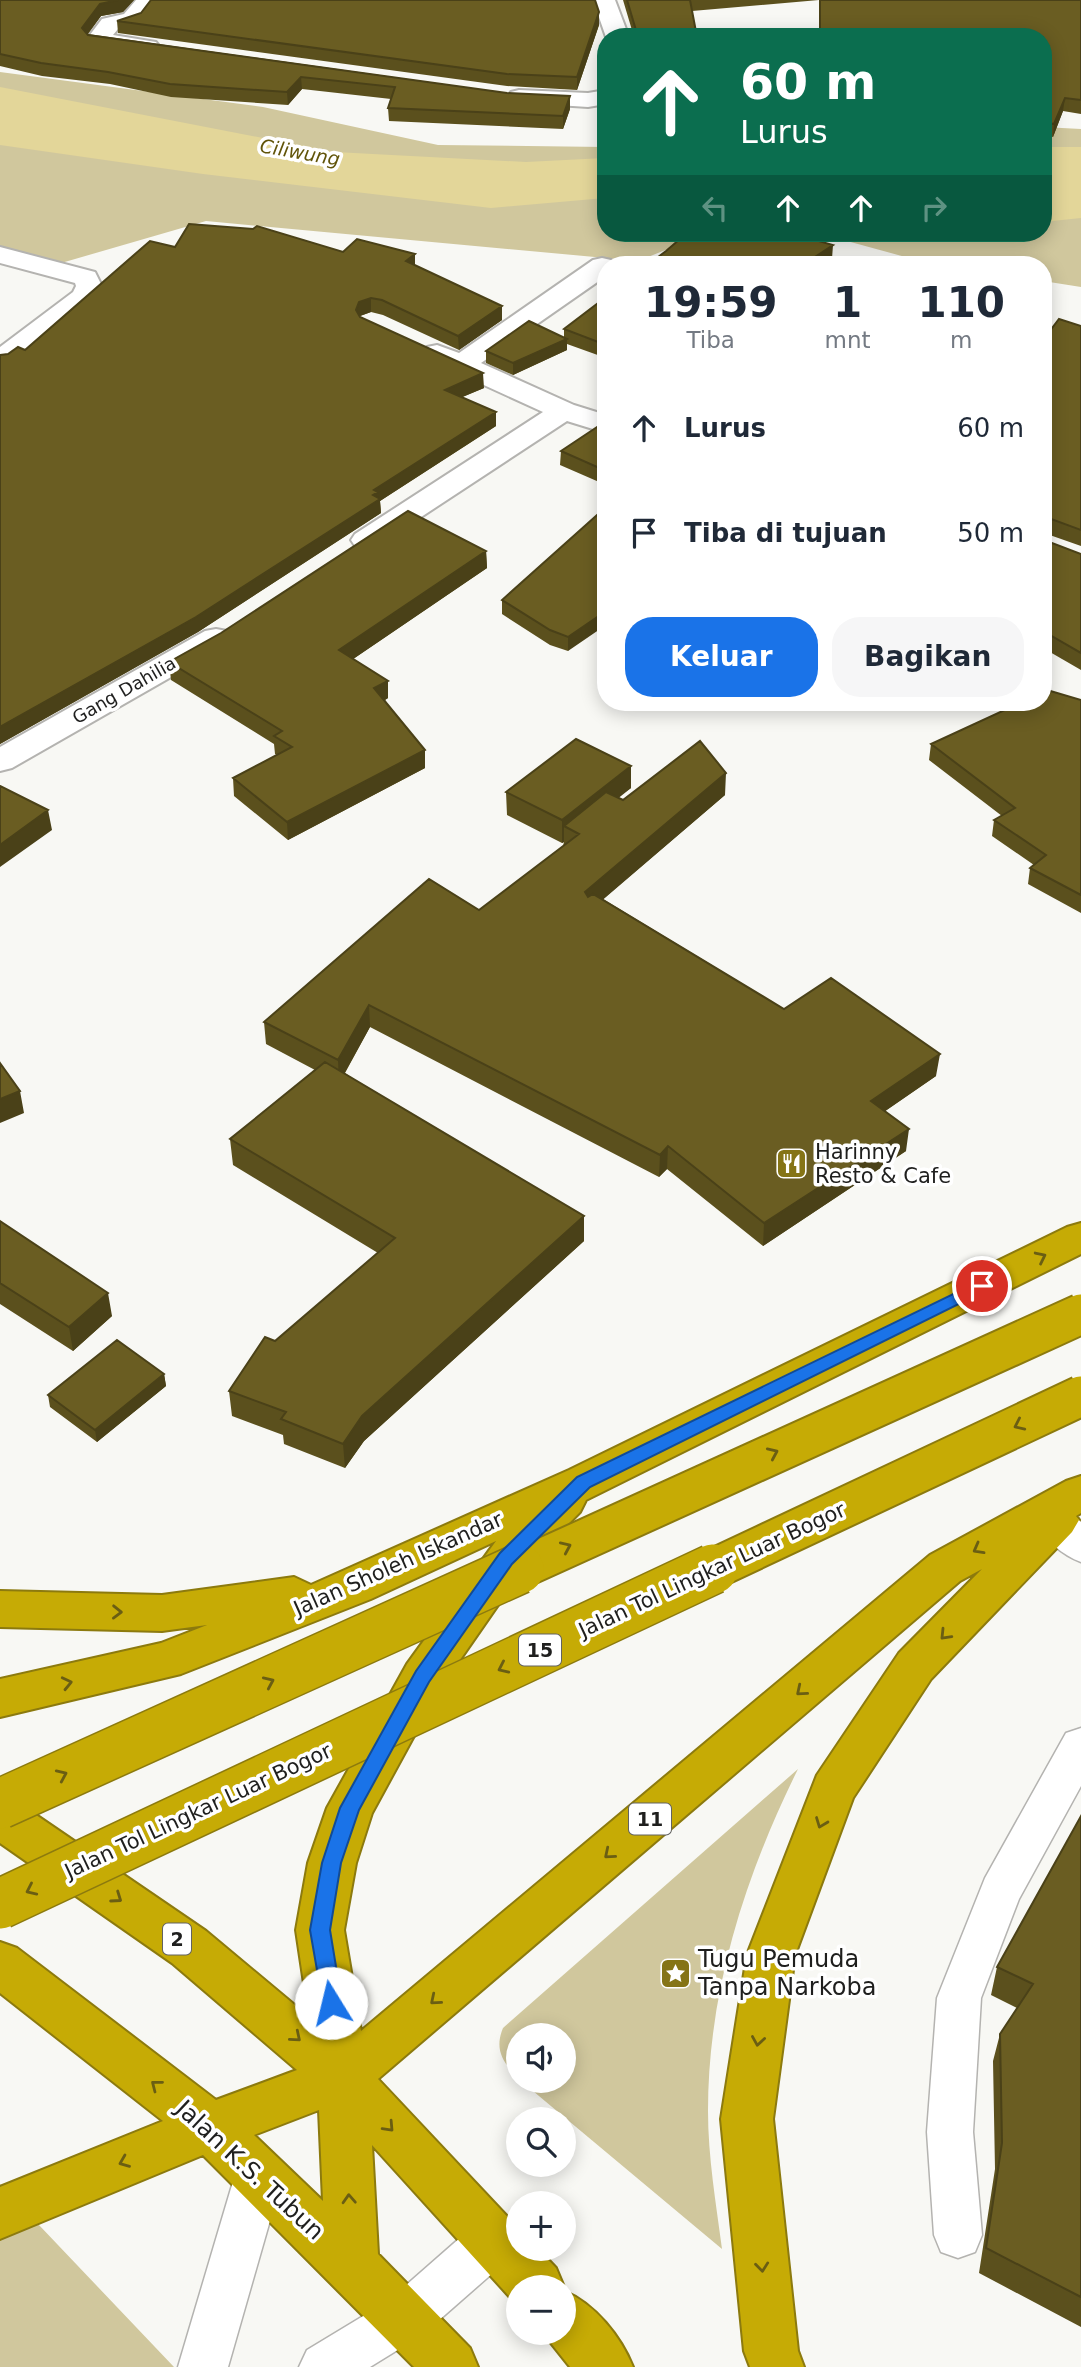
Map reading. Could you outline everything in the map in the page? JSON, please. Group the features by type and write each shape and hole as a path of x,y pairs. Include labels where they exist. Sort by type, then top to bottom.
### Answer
{"highway":[{"name":"Jalan Sholeh Iskandar","path":"0,1698 165,1661 355,1586 584,1482 1081,1237"},
{"path":"0,1804 1081,1314"},
{"name":"Jalan Tol Lingkar Luar Bogor","path":"0,1904 1081,1396"},
{"path":"352,2267 343,2077 320,1930 332,1863 350,1808 423,1677 506,1559 584,1482"},
{"path":"777,2367 772,2351 747,2119 771,1955 833,1789 915,1666 1075,1516"},
{"name":"11","path":"210,2127 343,2077 944,1568 1075,1516"},
{"path":"0,1609 162,1613 355,1586"},
{"name":"2","path":"0,1817 189,1947 343,2077 526,2275"},
{"name":"Jalan K.S. Tubun","path":"0,1964 210,2127 405,2318 451,2367"},
{"path":"0,2213 210,2127"},
{"path":"576,2332 606,2367"}],"street":[{"path":"148,0 132,19 110,24 98,40 166,49"},
{"path":"604,0 615,28"},
{"path":"494,94 597,98"},
{"path":"0,256 74,273 86,278 89,286 85,296 0,359"},
{"path":"461,364 597,269"},
{"path":"410,341 564,411 597,422"},
{"path":"347,552 564,411"},
{"name":"Gang Dahilia","path":"0,761 245,619"}],"lane":[{"path":"958,2235 950,2132 959,1998 1000,1892 1081,1746"},
{"path":"203,2367 259,2175"},
{"path":"324,2367 405,2318 494,2240"}],"shaded area":[{"path":"0,72 263,107 438,145 597,147 597,242 686,242 650,256 597,257 206,221 44,268 0,262"},
{"path":"1052,127 1081,129 1081,287 1052,282 1052,256 902,256 851,242 1052,242"},
{"path":"798,1769 746,1893 733,1935 715,2022 708,2128 722,2249 576,2127 576,2107 552,2107 535,2093 576,2093 576,2023 509,2023"},
{"path":"506,2025 506,2063 499,2043"},
{"path":"0,2184 174,2367 0,2367"}],"water":[{"name":"Ciliwung","path":"0,87 335,152 526,162 597,158 597,199 491,208 203,174 0,145"},
{"path":"1052,147 1081,147 1081,218 1052,221"}],"building":[{"path":"0,0 118,0 100,4 82,28 88,35 507,93 570,96 563,116 388,108 395,87 301,77 287,92 170,84 41,63 0,54"},
{"path":"151,0 595,0 599,12 577,77 507,74 117,21 141,13"},
{"path":"627,0 690,0 695,28 635,28"},
{"path":"820,0 1081,0 1081,100 1065,98 1052,124 1052,28 820,28"},
{"path":"189,224 253,229 257,226 343,252 357,239 415,254 406,261 502,306 458,336 382,300 371,298 359,302 356,310 360,317 483,373 445,390 496,412 374,490 378,492 373,495 380,499 196,617 0,727 0,355 8,354 18,347 25,350 150,241 175,247"},
{"path":"676,242 822,242 833,245 816,256 659,256"},
{"path":"597,304 597,342 564,329"},
{"path":"1059,319 1081,326 1081,530 1052,519 1052,328"},
{"path":"529,321 567,339 513,363 486,351"},
{"path":"597,427 597,467 561,451"},
{"path":"408,511 486,551 339,650 388,681 374,688 425,750 287,822 233,778 292,747 274,736 282,731 169,662 221,633"},
{"path":"597,515 597,617 568,637 550,630 502,600"},
{"path":"1052,543 1081,554 1081,653 1052,636"},
{"path":"1052,691 1081,700 1081,895 1030,868 1046,855 994,820 1015,808 931,744 1002,711 1052,711"},
{"path":"576,739 631,766 562,820 506,792"},
{"path":"700,741 726,773 585,892 588,897 593,894 784,1009 831,978 940,1054 871,1101 909,1129 764,1223 668,1146 660,1155 369,1005 338,1060 264,1022 429,879 479,910 579,834 564,826 606,792 623,800"},
{"path":"0,786 48,810 0,845"},
{"path":"325,1062 584,1216 362,1416 343,1444 281,1419 286,1412 229,1391 265,1337 275,1341 395,1238 230,1139"},
{"path":"0,1063 20,1091 0,1099"},
{"path":"0,1221 108,1293 69,1327 0,1283"},
{"path":"117,1340 164,1374 95,1430 48,1395"},
{"path":"1081,1816 1081,2297 986,2248 1002,2143 1000,2034 1033,1984 997,1967"}],"place":[{"name":"Harinny Resto & Cafe","path":"792,1164"},
{"name":"Tugu Pemuda Tanpa Narkoba","path":"675,1973"}],"route":[{"path":"331,2003 320,1930 332,1863 350,1808 423,1677 506,1559 584,1482 982,1286"}]}
